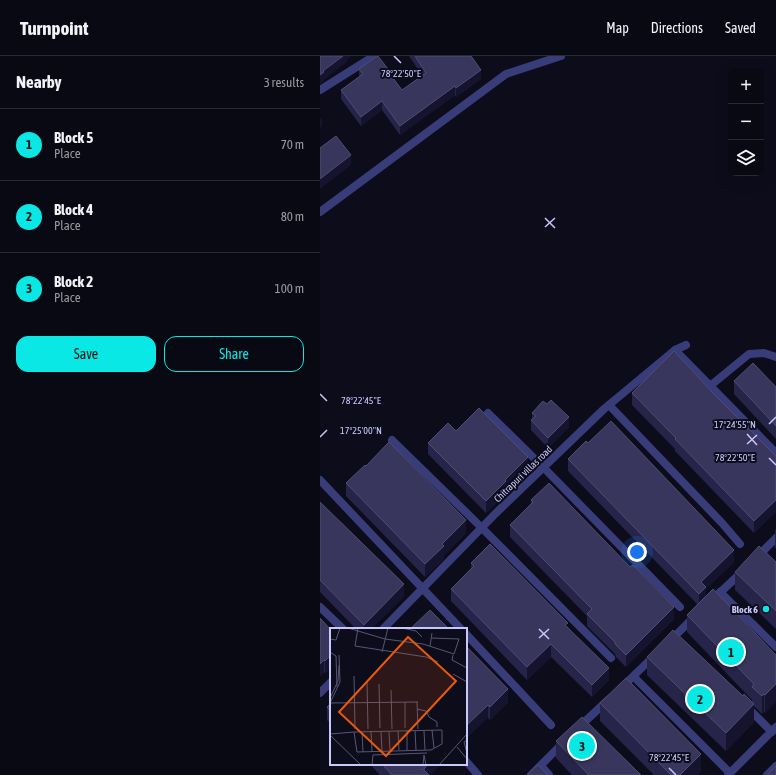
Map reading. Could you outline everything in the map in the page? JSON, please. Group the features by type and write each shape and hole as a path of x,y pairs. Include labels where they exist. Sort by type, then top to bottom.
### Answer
{"street":[{"path":"320,90 374,56"},
{"path":"320,212 506,74 561,56"},
{"name":"Chitrapuri villas road","path":"385,628 496,513 610,405 675,350 686,345"},
{"path":"675,350 776,453"},
{"path":"710,386 750,354 764,353 776,357"},
{"path":"610,405 740,544"},
{"path":"488,413 680,607"},
{"path":"392,440 611,658"},
{"path":"320,480 460,628"},
{"path":"531,775 570,737 586,726 614,695 662,648 678,638 720,592 766,553 776,538"},
{"path":"720,592 776,647"},
{"path":"320,607 342,628"},
{"path":"467,635 551,725"},
{"path":"634,677 729,774 774,729 739,700"},
{"path":"320,693 330,683"},
{"path":"467,763 478,775"},
{"path":"541,766 549,775"},
{"path":"767,775 776,766"}],"building":[{"path":"320,56 343,56 320,75"},
{"path":"377,56 391,73 390,74 402,90 426,73 415,56 471,56 481,70 456,88 455,86 400,126 382,101 361,117 341,90 363,74 359,69"},
{"path":"336,136 351,155 320,179 320,148"},
{"path":"674,351 713,393 776,456 776,500 754,521 632,393"},
{"path":"753,363 776,387 776,426 734,381"},
{"path":"551,400 569,417 548,438 531,420 536,416 532,413 543,401 547,404"},
{"path":"479,408 528,457 486,501 428,443 448,423 456,431"},
{"path":"611,421 734,550 701,582 706,587 699,594 568,459 586,441 588,443"},
{"path":"389,442 466,520 442,544 444,546 425,564 346,483 365,465 366,466"},
{"path":"549,483 630,567 633,565 674,607 626,655 587,614 592,609 510,525 533,502 531,500"},
{"path":"320,502 404,584 364,625 320,580"},
{"path":"490,544 568,623 565,625 609,668 592,685 551,644 527,667 451,589 474,566 471,563"},
{"path":"759,546 776,562 776,611 735,572"},
{"path":"713,589 776,655 776,684 765,695 764,694 762,696 752,687 754,684 687,615"},
{"path":"430,610 448,628 411,628"},
{"path":"320,618 330,629 330,656 320,664"},
{"path":"673,630 743,696 744,694 754,704 726,733 647,657"},
{"path":"467,647 508,689 490,707 488,705 467,725"},
{"path":"626,678 701,754 680,775 671,775 600,703"},
{"path":"330,704 330,711 327,707"},
{"path":"582,717 641,775 589,775 556,741"},
{"path":"383,765 427,765 424,770 429,775 392,775"},
{"path":"538,765 548,775 527,775"},
{"path":"776,766 776,775 767,775"}],"place":[{"name":"Block 6","path":"766,609"},
{"name":"Block 5","path":"731,652"},
{"name":"Block 4","path":"700,699"},
{"name":"Block 2","path":"582,746"}]}
